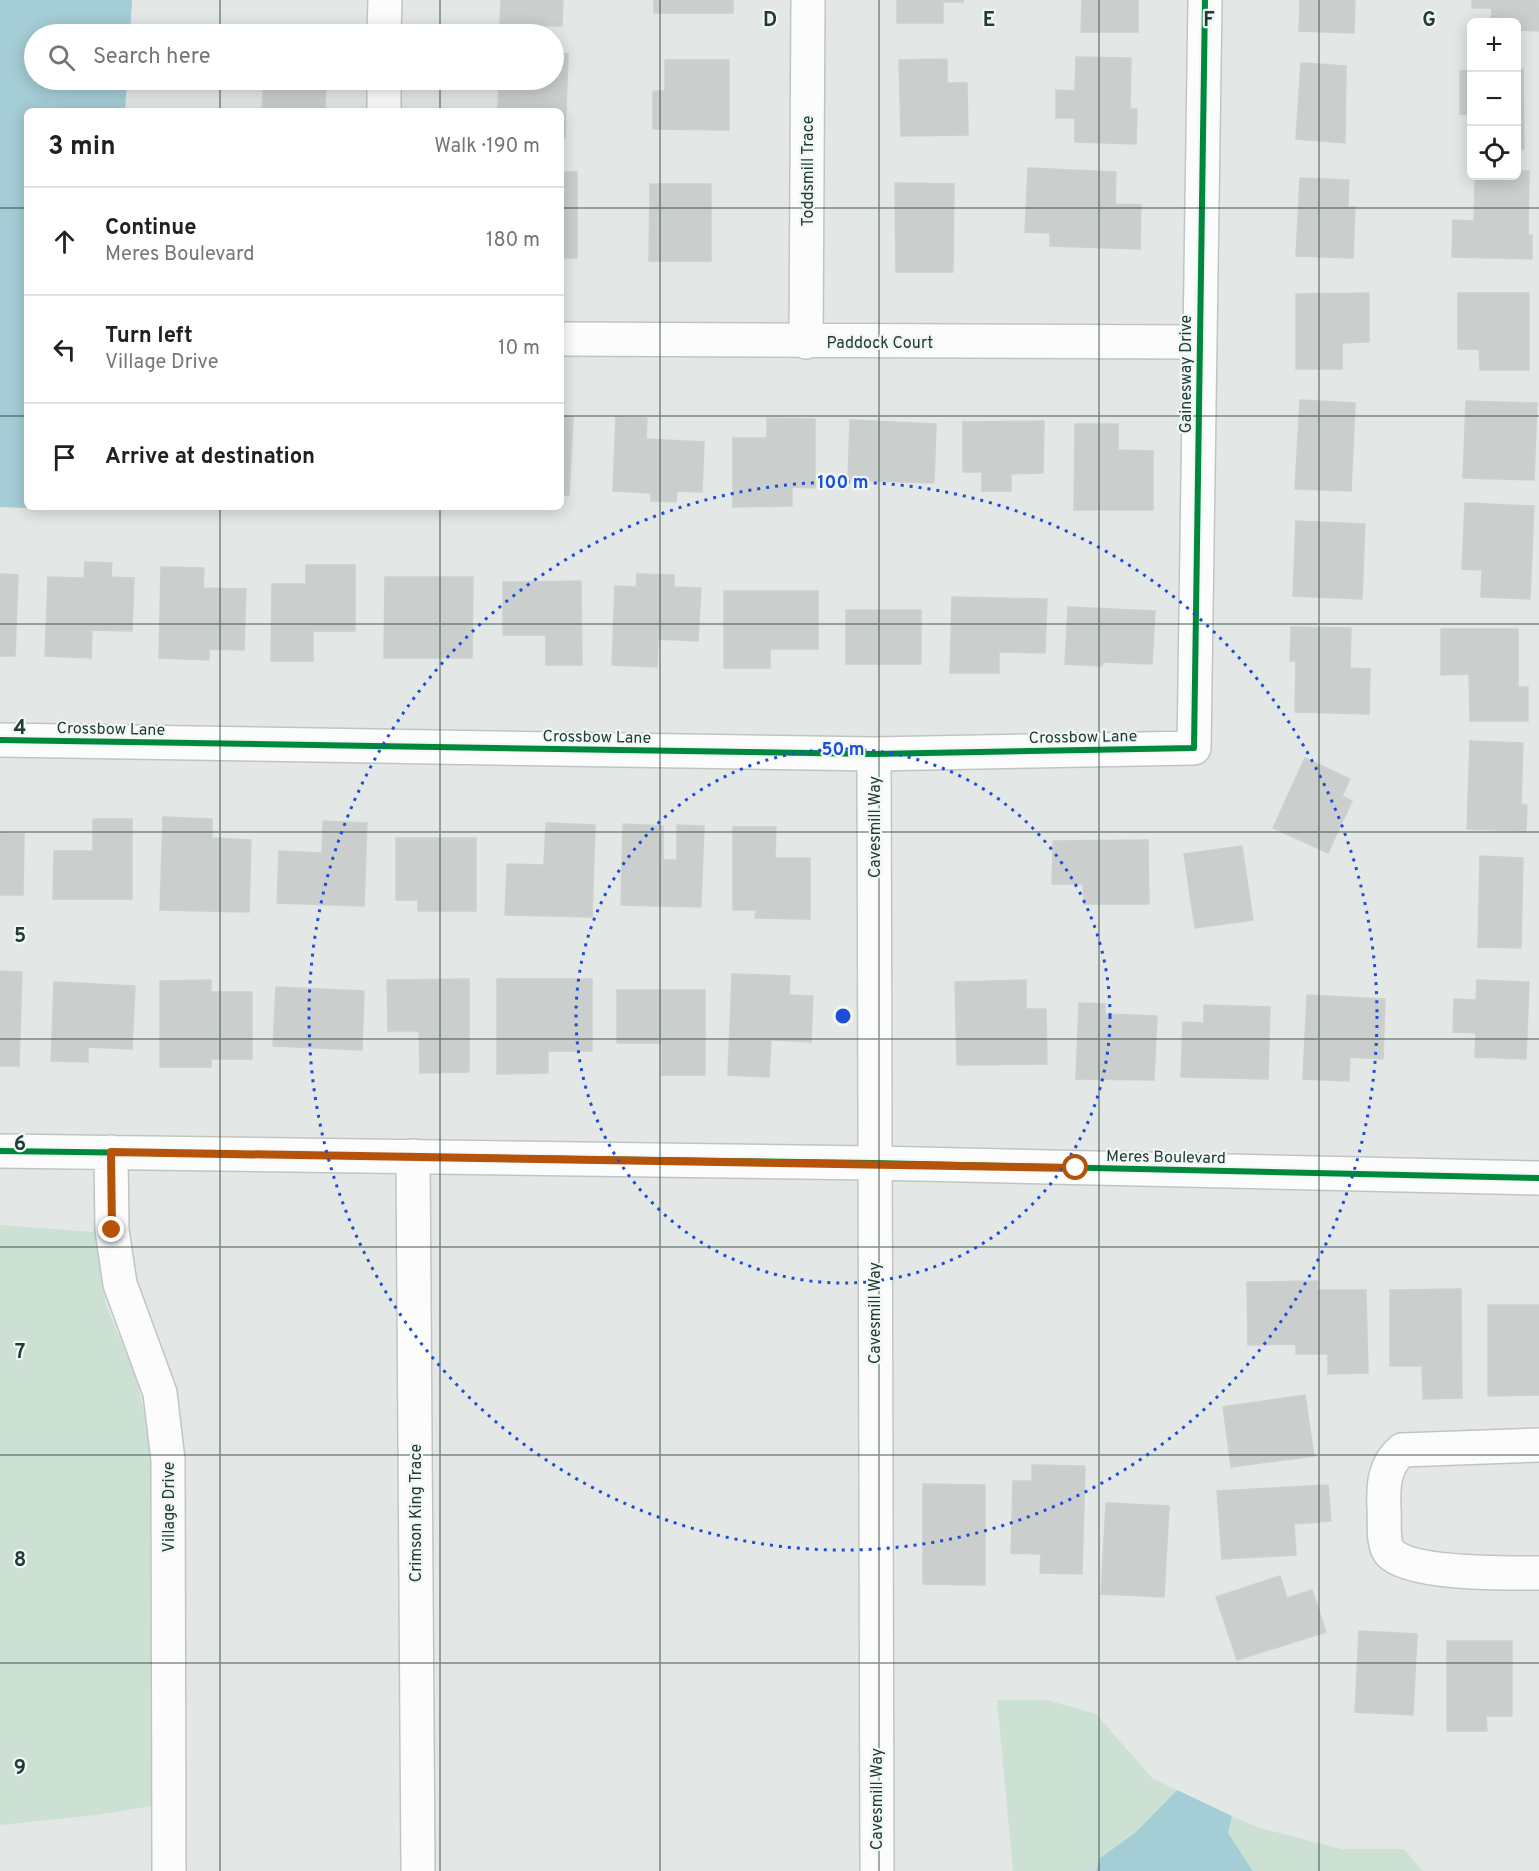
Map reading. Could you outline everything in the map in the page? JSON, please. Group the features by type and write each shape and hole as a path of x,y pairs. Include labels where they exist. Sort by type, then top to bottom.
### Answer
{"street":[{"path":"384,24 385,0"},
{"name":"Toddsmill Trace","path":"806,342 808,0"},
{"name":"Gainesway Drive","path":"1194,748 1198,342 1205,0"},
{"path":"384,90 384,108"},
{"name":"Paddock Court","path":"564,339 806,342 1198,342"},
{"name":"Crossbow Lane","path":"0,740 874,754 1194,748"},
{"name":"Cavesmill Way","path":"874,754 873,1163 877,1871"},
{"name":"Meres Boulevard","path":"0,1150 873,1163 1539,1178"},
{"name":"Village Drive","path":"111,1152 112,1230 120,1284 153,1369 165,1422 168,1460 169,1871"},
{"name":"Crimson King Trace","path":"413,1156 418,1871"},
{"path":"1539,1445 1402,1450 1393,1457 1383,1487 1386,1542 1389,1552 1396,1557 1422,1565 1476,1573 1539,1573"}],"green space":[{"path":"0,1225 94,1232 106,1305 136,1377 147,1425 150,1461 151,1806 97,1815 0,1825"},
{"path":"997,1700 1047,1700 1096,1714 1152,1778 1177,1790 1136,1832 1100,1858 1096,1871 1013,1871"},
{"path":"1232,1816 1257,1827 1341,1849 1404,1849 1423,1871 1253,1871 1228,1833"}],"water":[{"path":"0,0 132,0 131,24 24,24 24,90 126,90 125,108 24,108 24,508 0,507"},
{"path":"1177,1790 1232,1816 1228,1833 1253,1871 1096,1871 1100,1858 1136,1832"}],"building":[{"path":"501,0 563,0 562,24 500,24"},
{"path":"654,0 733,0 733,13 654,13"},
{"path":"897,0 963,0 963,2 943,2 943,23 897,23"},
{"path":"1082,0 1138,0 1138,32 1081,32"},
{"path":"1300,0 1355,0 1354,33 1299,31"},
{"path":"1472,0 1539,0 1539,31 1521,30 1521,18 1491,18 1492,8 1472,8"},
{"path":"564,54 568,54 565,138 564,108 498,108 499,90 564,90"},
{"path":"1076,57 1131,58 1130,109 1137,109 1136,144 1075,142 1075,118 1056,118 1056,90 1075,91"},
{"path":"947,59 947,83 967,83 968,135 901,136 899,60"},
{"path":"665,60 729,60 729,130 653,129 653,91 665,91"},
{"path":"1301,63 1346,66 1345,143 1296,139"},
{"path":"1521,69 1523,69 1524,149 1521,149"},
{"path":"1467,70 1467,115 1460,114 1460,71"},
{"path":"263,90 326,90 325,108 262,108"},
{"path":"1028,168 1116,172 1115,204 1141,205 1140,249 1050,246 1050,233 1025,232"},
{"path":"1521,171 1529,171 1528,235 1532,235 1532,259 1452,257 1453,220 1474,221 1475,180 1521,180"},
{"path":"564,172 577,172 577,258 564,258"},
{"path":"1300,178 1349,180 1348,207 1355,207 1353,258 1296,256"},
{"path":"895,183 954,184 953,272 896,272"},
{"path":"650,184 711,184 711,261 649,261"},
{"path":"1369,293 1369,342 1342,343 1342,369 1296,369 1296,294"},
{"path":"1458,293 1529,293 1529,370 1480,370 1479,349 1458,349"},
{"path":"1300,400 1355,403 1351,491 1295,489"},
{"path":"1466,401 1537,403 1534,480 1463,478"},
{"path":"564,416 573,417 569,495 564,495"},
{"path":"616,417 647,418 646,439 704,442 702,492 677,491 676,502 651,501 651,493 613,491"},
{"path":"767,418 815,419 815,488 792,487 792,506 733,507 733,438 767,438"},
{"path":"850,420 936,424 934,483 848,480"},
{"path":"1044,421 1043,473 1011,474 1011,491 982,491 982,472 963,472 963,422"},
{"path":"1075,424 1118,424 1118,450 1153,451 1153,510 1074,510"},
{"path":"1465,503 1534,506 1530,599 1481,597 1482,570 1462,569"},
{"path":"1296,521 1365,524 1362,599 1293,596"},
{"path":"85,562 112,563 111,577 134,578 132,631 92,630 91,658 45,656 48,577 84,578"},
{"path":"306,565 355,565 355,631 313,631 313,661 271,661 272,584 306,584"},
{"path":"161,567 204,568 203,588 246,589 244,650 209,649 209,660 159,658"},
{"path":"0,574 18,575 15,656 0,656"},
{"path":"637,574 674,575 674,587 701,588 698,641 658,639 657,667 612,665 615,586 636,587"},
{"path":"385,577 473,577 472,658 384,658"},
{"path":"581,581 582,665 546,665 546,635 503,635 503,582"},
{"path":"724,591 818,591 818,649 770,649 770,668 724,668"},
{"path":"952,597 1047,599 1045,653 999,652 999,673 950,673"},
{"path":"1068,607 1155,611 1152,664 1103,662 1102,666 1065,664"},
{"path":"846,610 921,610 921,664 846,664"},
{"path":"1291,627 1351,628 1350,668 1370,669 1369,714 1295,712 1296,661 1290,661"},
{"path":"1441,629 1518,629 1518,687 1528,687 1528,721 1470,721 1469,674 1441,675"},
{"path":"1470,741 1523,743 1521,804 1527,805 1526,831 1467,829"},
{"path":"1305,758 1350,779 1342,796 1352,801 1328,853 1273,828"},
{"path":"163,817 212,819 212,838 251,840 249,912 160,910"},
{"path":"93,819 132,819 132,899 53,899 54,851 93,851"},
{"path":"323,821 367,823 364,906 277,903 279,851 322,853"},
{"path":"546,823 595,825 592,917 505,915 507,864 544,865"},
{"path":"623,824 663,826 663,860 677,860 677,825 704,826 701,907 621,905"},
{"path":"733,827 776,827 775,858 810,858 810,919 755,918 756,910 733,910"},
{"path":"0,833 24,834 23,895 0,895"},
{"path":"396,838 476,838 476,911 418,911 418,900 396,900"},
{"path":"1148,840 1149,904 1084,904 1083,884 1052,884 1053,841"},
{"path":"1242,846 1253,920 1195,928 1184,854"},
{"path":"1480,856 1523,858 1521,948 1478,947"},
{"path":"0,971 22,972 19,1066 0,1066"},
{"path":"732,974 790,976 789,995 813,996 811,1042 771,1040 769,1077 728,1075"},
{"path":"469,979 469,1072 420,1073 419,1031 388,1031 387,980"},
{"path":"497,979 592,979 592,1051 548,1051 548,1073 497,1074"},
{"path":"211,980 211,992 252,992 252,1059 211,1059 211,1067 160,1067 160,981"},
{"path":"1026,980 1026,1009 1046,1009 1047,1064 957,1065 955,982"},
{"path":"1477,980 1529,982 1526,1059 1475,1057 1476,1033 1453,1032 1454,999 1476,1000"},
{"path":"54,982 135,986 132,1049 88,1047 88,1062 51,1061"},
{"path":"276,987 364,991 362,1050 273,1046"},
{"path":"617,990 705,990 705,1075 662,1075 662,1043 617,1043"},
{"path":"1307,995 1385,999 1383,1059 1350,1057 1349,1081 1303,1079"},
{"path":"1079,1003 1105,1004 1105,1014 1157,1016 1154,1080 1076,1079"},
{"path":"1204,1005 1270,1007 1268,1079 1181,1077 1183,1022 1204,1023"},
{"path":"1317,1281 1317,1290 1366,1290 1368,1373 1328,1374 1328,1354 1296,1354 1296,1344 1248,1345 1247,1282"},
{"path":"1461,1289 1462,1398 1423,1399 1422,1366 1390,1366 1390,1290"},
{"path":"1488,1305 1539,1305 1539,1395 1488,1396"},
{"path":"1305,1395 1314,1456 1231,1467 1223,1407"},
{"path":"1032,1465 1085,1466 1082,1574 1040,1573 1041,1554 1011,1553 1013,1481 1032,1481"},
{"path":"923,1484 985,1485 985,1585 923,1584"},
{"path":"1328,1485 1331,1521 1294,1524 1296,1555 1222,1559 1217,1491"},
{"path":"1106,1503 1169,1506 1164,1597 1101,1594"},
{"path":"1280,1576 1287,1598 1312,1590 1326,1632 1237,1660 1216,1597"},
{"path":"1359,1631 1417,1634 1413,1715 1355,1712"},
{"path":"1447,1641 1512,1641 1512,1716 1486,1716 1487,1731 1447,1731"}],"cycle path":[{"path":"0,740 874,754 1194,748 1205,0"},
{"path":"0,1151 873,1163 1539,1178"}],"route":[{"path":"112,1230 111,1152 1076,1168"}]}
